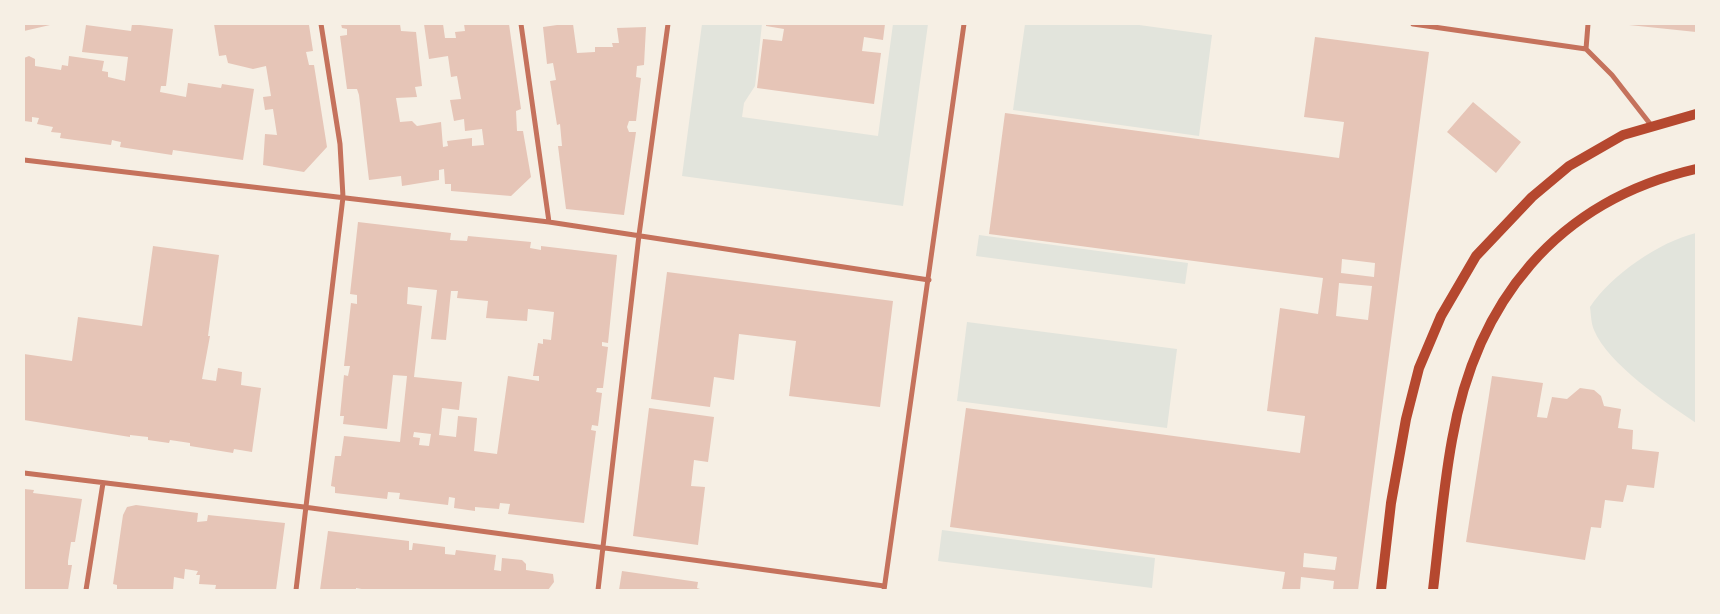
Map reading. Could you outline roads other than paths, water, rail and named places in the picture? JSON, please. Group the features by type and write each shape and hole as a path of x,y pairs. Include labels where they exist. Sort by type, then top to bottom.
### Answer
{"main road":[{"path":"1381,590 1391,503 1408,410 1418,368 1441,316 1476,256 1532,197 1569,166 1623,135 1651,125 1696,114"},
{"path":"1433,590 1452,439 1468,375 1486,331 1514,282 1556,238 1596,208 1634,190 1696,169"}],"street":[{"path":"296,590 304,507 343,197 340,144 321,24"},
{"path":"521,24 549,222"},
{"path":"598,590 639,235 668,24"},
{"path":"24,473 304,507 884,588 964,24"},
{"path":"1413,24 1586,49 1612,75 1651,125"},
{"path":"1586,49 1588,24"},
{"path":"24,160 549,222 929,280"},
{"path":"86,590 102,483"}]}
